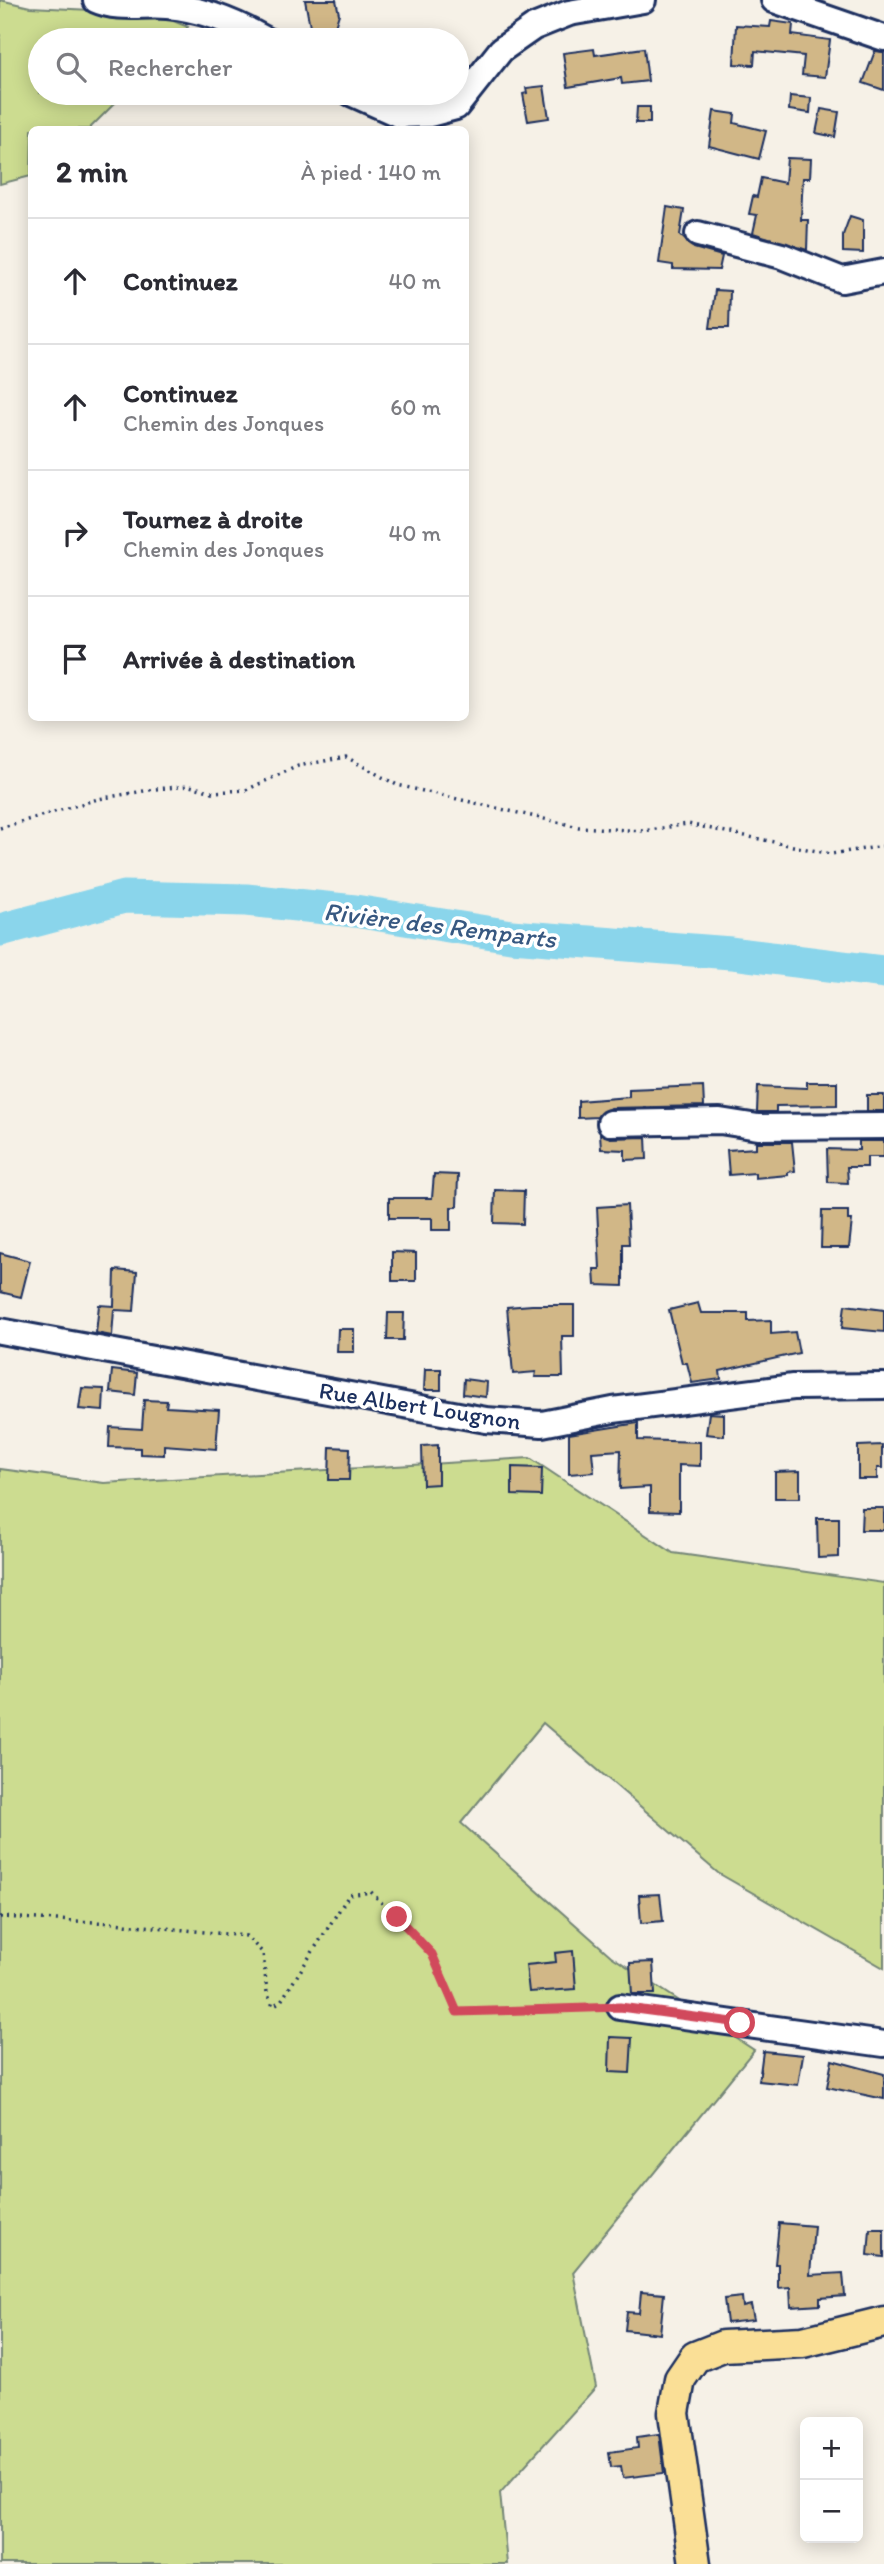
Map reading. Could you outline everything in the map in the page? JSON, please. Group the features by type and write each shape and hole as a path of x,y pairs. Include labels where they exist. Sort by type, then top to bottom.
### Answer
{"main road":[{"path":"695,2564 674,2413 680,2379 695,2357 723,2346 803,2342 884,2322"}],"street":[{"path":"96,0 107,5 169,6 224,18 243,28"},
{"path":"469,91 501,50 534,27 569,13 643,0"},
{"path":"774,0 884,38"},
{"path":"378,105 400,115 430,114 458,105"},
{"path":"698,234 782,256 842,280 884,272"},
{"path":"610,1123 720,1121 758,1127 884,1126"},
{"name":"Rue Albert Lougnon","path":"0,1331 486,1420 542,1424 613,1409 793,1387 884,1387"},
{"path":"620,2007 884,2044"}],"path":[{"path":"0,828 45,818 98,799 155,789 190,786 214,792 246,790 298,766 346,757 397,785 579,827 643,831 688,824 831,854 884,846"},
{"path":"0,1917 114,1923 246,1936 263,1953 267,1993 273,2006 281,2001 349,1895 372,1892 432,1954 457,2012 620,2007"}],"green space":[{"path":"0,0 30,7 154,13 188,27 28,28 28,105 113,105 92,126 28,126 28,177 0,184"},
{"path":"530,1458 673,1553 884,1583 884,1968 718,1873 543,1723 461,1823 611,1956 754,2050 573,2272 596,2387 500,2493 507,2564 0,2564 0,1469 104,1483"}],"building":[{"path":"305,0 336,0 339,14 335,27 310,28"},
{"path":"771,21 793,24 792,35 830,40 825,77 802,75 804,56 755,51 754,65 734,64 736,25 770,27"},
{"path":"644,48 648,81 622,84 621,78 568,87 563,53 594,49 595,55"},
{"path":"875,51 884,52 884,90 863,83"},
{"path":"544,86 549,118 528,121 523,94 527,93 526,88"},
{"path":"790,96 811,98 810,113 789,110"},
{"path":"637,107 650,107 650,123 636,123"},
{"path":"821,109 839,112 835,137 816,133"},
{"path":"714,111 735,114 734,123 766,131 759,159 709,146"},
{"path":"787,158 811,159 810,178 803,178 802,195 801,220 808,220 807,250 753,233 757,215 749,214 753,196 757,197 761,178 785,183"},
{"path":"667,207 684,210 680,235 694,248 722,256 719,270 673,269 673,265 659,263"},
{"path":"850,216 863,220 863,253 843,252 843,235"},
{"path":"715,290 730,291 729,328 710,328"},
{"path":"807,1082 837,1082 837,1105 776,1106 776,1112 757,1112 758,1086 807,1088"},
{"path":"703,1086 704,1106 610,1108 597,1117 578,1118 578,1101 629,1097 629,1089"},
{"path":"867,1095 884,1095 884,1111 867,1111"},
{"path":"600,1133 610,1138 646,1137 647,1159 625,1160 625,1150 601,1149"},
{"path":"859,1141 884,1141 884,1157 867,1157 867,1167 847,1167 848,1183 828,1182 827,1149 859,1150"},
{"path":"756,1142 792,1142 795,1171 788,1172 788,1175 755,1178 755,1173 729,1175 727,1150 756,1148"},
{"path":"434,1174 458,1175 457,1207 451,1207 451,1230 432,1230 432,1218 389,1218 389,1198 432,1198"},
{"path":"495,1190 524,1191 523,1224 494,1223"},
{"path":"627,1205 629,1244 623,1244 623,1286 595,1285 594,1269 600,1269 597,1207"},
{"path":"822,1211 848,1211 848,1220 852,1220 849,1248 821,1248"},
{"path":"392,1252 416,1253 416,1281 392,1281"},
{"path":"0,1253 30,1261 21,1297 0,1292"},
{"path":"115,1270 137,1272 134,1311 114,1310 112,1336 96,1333 99,1305 114,1306"},
{"path":"698,1303 701,1313 748,1313 748,1321 771,1320 771,1334 795,1332 799,1353 720,1371 721,1379 692,1383 687,1363 682,1363 669,1310"},
{"path":"574,1305 574,1336 562,1336 563,1377 535,1377 536,1372 513,1374 507,1307"},
{"path":"845,1305 884,1310 884,1332 842,1328"},
{"path":"388,1313 404,1313 403,1340 387,1340"},
{"path":"338,1329 354,1329 354,1352 337,1352"},
{"path":"425,1369 441,1369 441,1390 424,1390"},
{"path":"112,1370 137,1373 135,1395 110,1392"},
{"path":"464,1379 487,1382 486,1397 463,1394"},
{"path":"82,1388 104,1389 103,1411 79,1409"},
{"path":"144,1400 167,1401 166,1407 219,1410 216,1449 164,1445 164,1455 140,1454 140,1448 109,1447 110,1427 142,1429"},
{"path":"709,1413 724,1414 724,1436 706,1434"},
{"path":"638,1423 638,1440 700,1442 700,1466 679,1465 679,1512 650,1511 650,1487 620,1489 621,1450 592,1452 594,1472 569,1474 569,1434"},
{"path":"438,1445 438,1484 423,1485 422,1446"},
{"path":"882,1445 882,1468 877,1468 877,1479 858,1479 858,1446"},
{"path":"330,1447 350,1448 349,1480 329,1480"},
{"path":"512,1467 542,1468 541,1496 512,1495"},
{"path":"800,1471 800,1498 775,1498 775,1472"},
{"path":"862,1508 884,1508 884,1530 861,1530"},
{"path":"817,1518 839,1518 839,1557 818,1558"},
{"path":"660,1894 663,1921 641,1923 639,1895"},
{"path":"573,1951 576,1989 529,1992 526,1965 556,1962 555,1953"},
{"path":"653,1962 655,1994 632,1994 630,1963"},
{"path":"610,2037 632,2038 630,2073 609,2072"},
{"path":"763,2051 803,2055 798,2085 759,2081"},
{"path":"832,2060 884,2074 884,2099 827,2087"},
{"path":"779,2223 814,2226 810,2275 843,2273 845,2296 820,2298 820,2305 791,2307 790,2287 778,2288 778,2264 775,2264"},
{"path":"870,2229 884,2229 884,2257 868,2255"},
{"path":"641,2292 664,2294 660,2334 625,2330 627,2312 639,2313"},
{"path":"742,2297 743,2307 751,2305 754,2320 727,2323 724,2299"},
{"path":"659,2434 664,2473 623,2478 621,2466 611,2467 609,2452 638,2448 637,2437"}],"waterway":[{"name":"Rivière des Remparts","path":"0,930 124,897 246,900 355,911 511,936 731,953 884,972"}],"route":[{"path":"397,1917 432,1954 446,1993 457,2012 620,2007 740,2023"}]}
